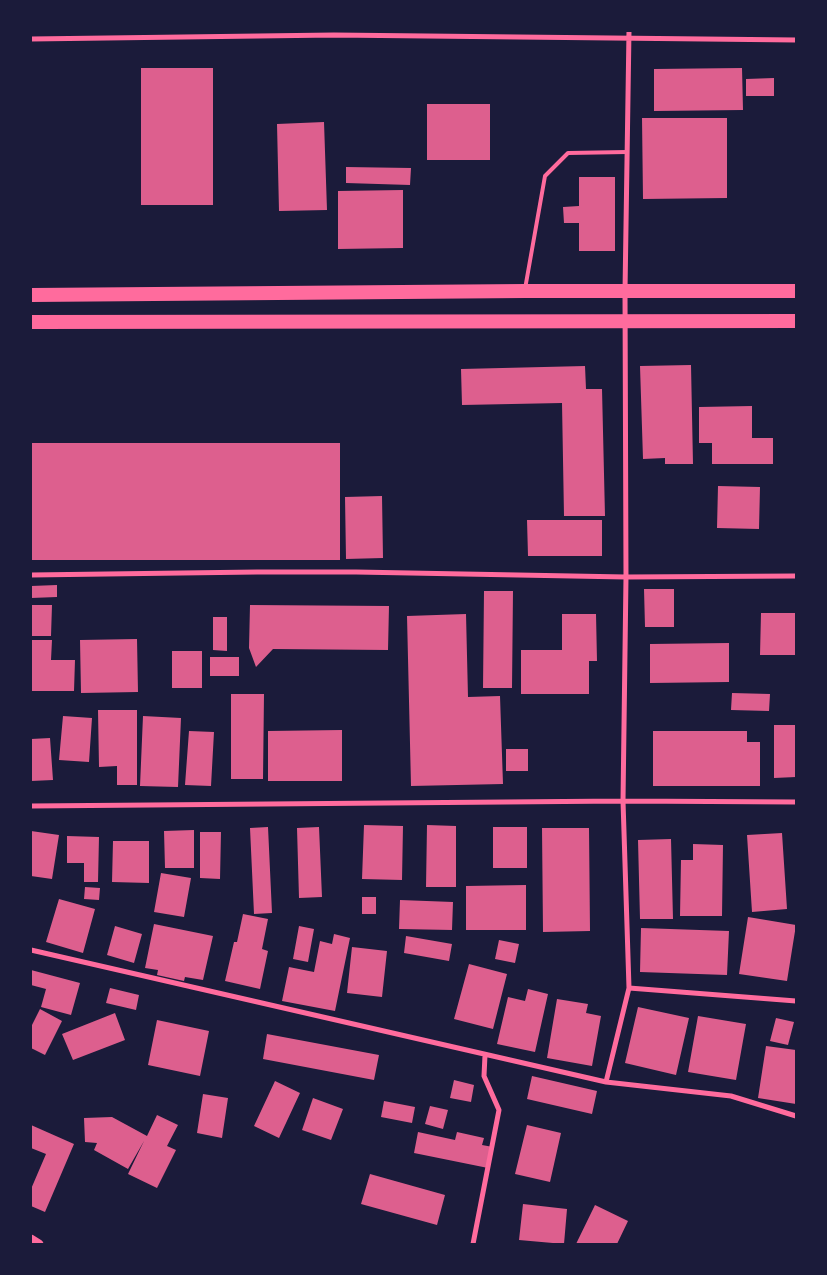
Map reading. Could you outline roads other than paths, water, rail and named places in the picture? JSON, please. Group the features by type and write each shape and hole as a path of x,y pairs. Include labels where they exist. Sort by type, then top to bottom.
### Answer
{"highway":[{"path":"31,295 796,291"},
{"path":"31,322 796,321"}],"street":[{"path":"606,1082 629,988 623,801 626,577 625,291 628,31"},
{"path":"31,39 334,35 796,40"},
{"path":"31,575 356,572 626,577 796,576"},
{"path":"31,806 623,801 796,802"},
{"path":"31,950 606,1082 732,1096 796,1116"},
{"path":"629,988 796,1001"},
{"path":"472,1244 500,1110 484,1076 485,1054"},
{"path":"31,1239 39,1244"}],"lane":[{"path":"525,291 545,176 568,153 627,152"}]}
